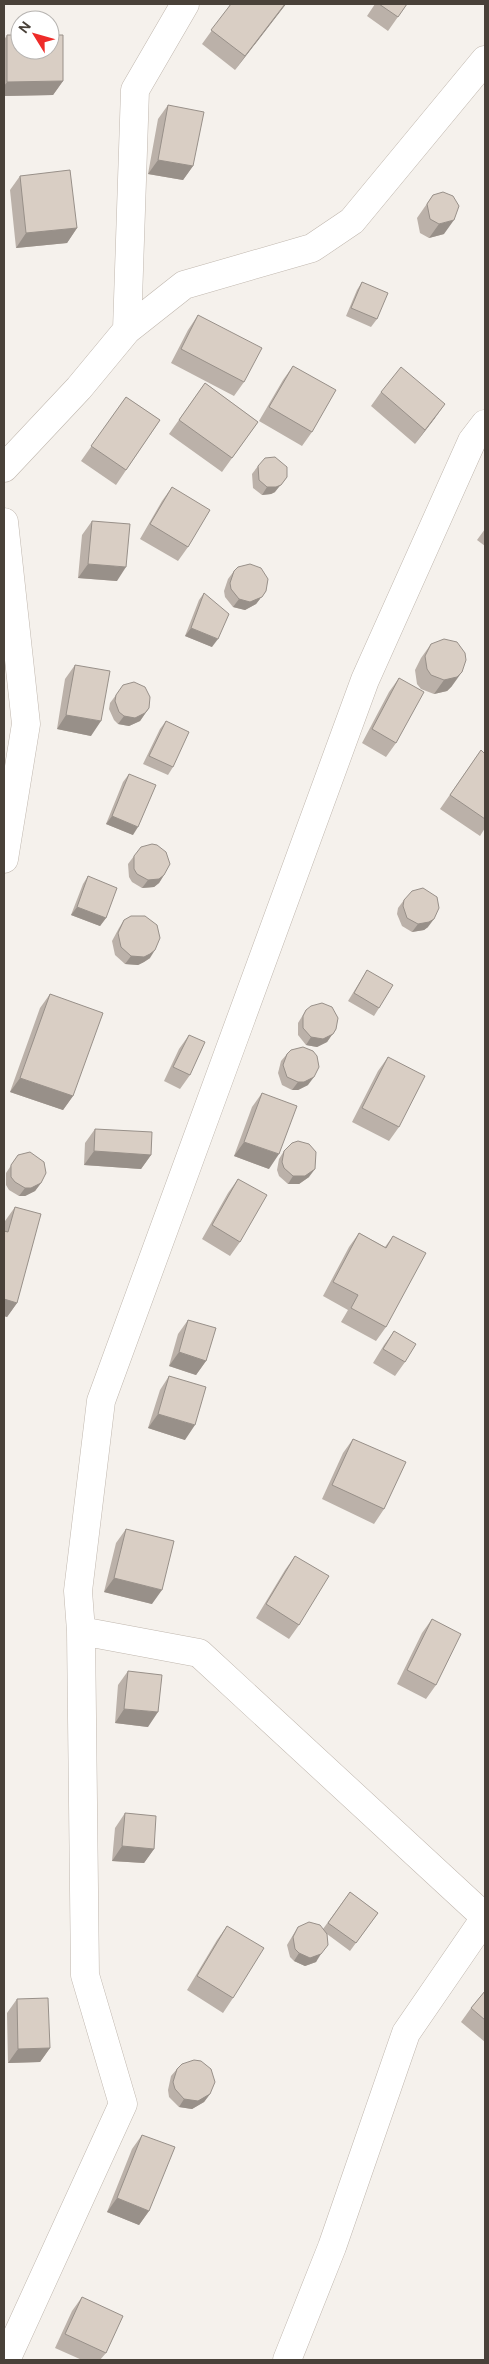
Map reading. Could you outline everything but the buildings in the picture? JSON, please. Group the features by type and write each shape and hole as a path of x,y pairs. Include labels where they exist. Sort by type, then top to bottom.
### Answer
{"street":[{"path":"127,330 135,90 185,4"},
{"path":"4,468 79,388 127,330 184,285 312,248 352,221 485,60"},
{"path":"6,2360 123,2104 85,1975 81,1631 78,1591 101,1401 365,680 472,440 485,424"},
{"path":"4,522 26,724 4,860"},
{"path":"81,1631 199,1653 485,1918 406,2033 332,2247 287,2360"}]}
